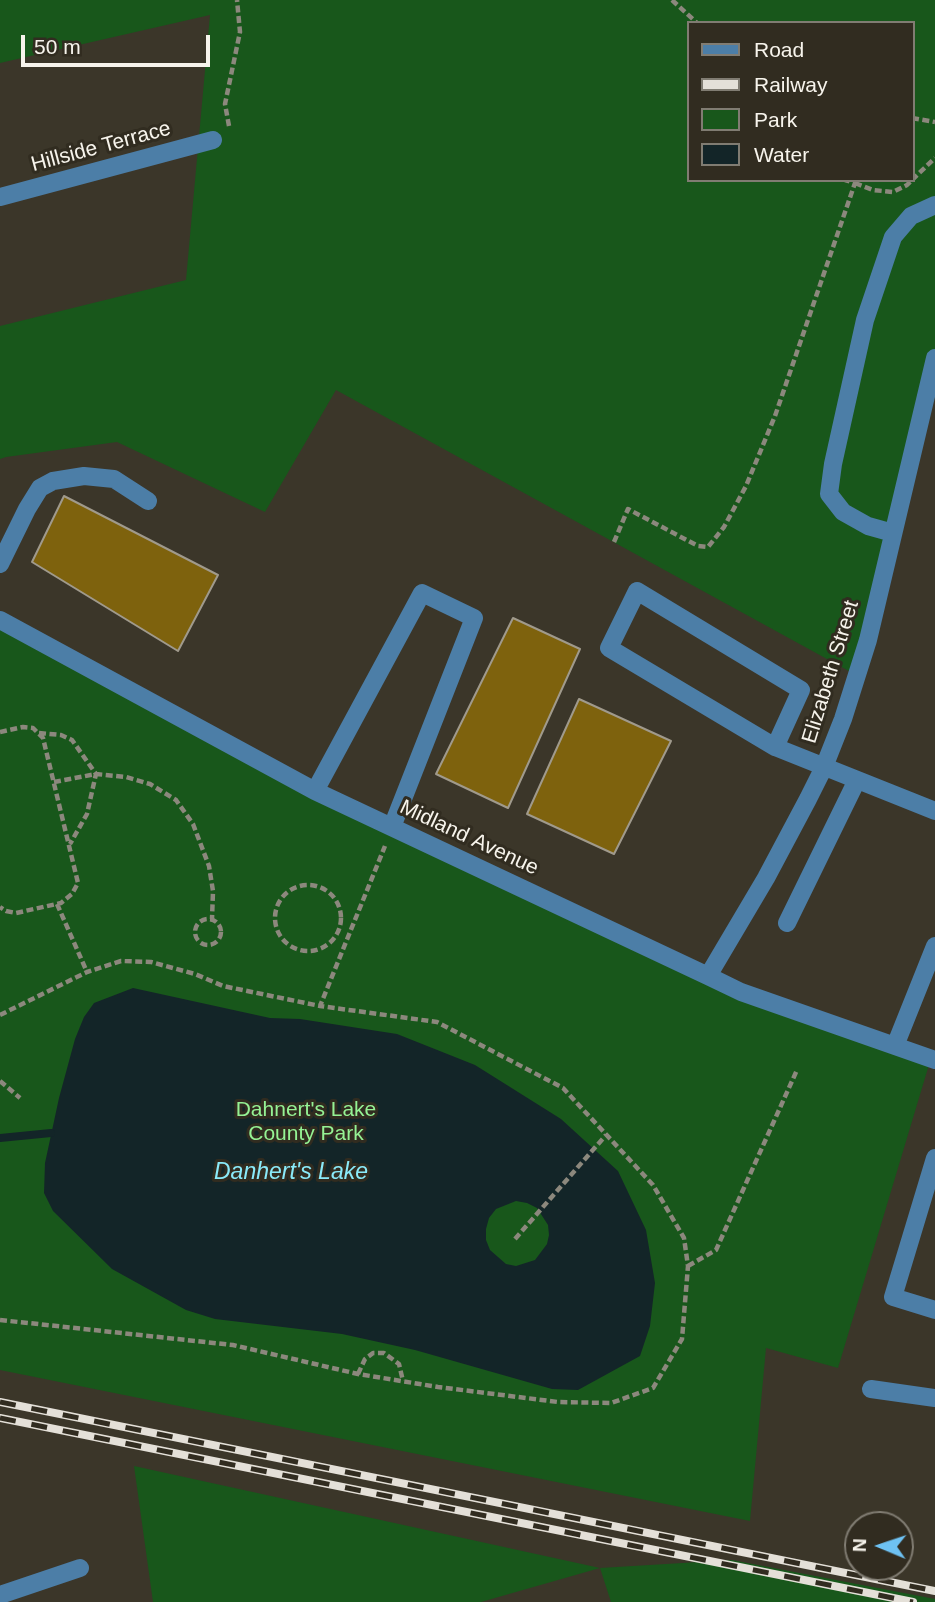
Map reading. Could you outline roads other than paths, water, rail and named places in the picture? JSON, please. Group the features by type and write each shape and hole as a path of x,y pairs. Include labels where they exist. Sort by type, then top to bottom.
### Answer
{"street":[{"name":"Hillside Terrace","path":"0,197 213,141"},
{"path":"893,533 868,526 844,512 829,494 832,464 865,320 893,237 911,216 935,205"},
{"name":"Elizabeth Street","path":"708,976 766,878 824,768 843,719 868,640 935,358"},
{"path":"916,434 935,436"},
{"path":"0,564 6,537 40,488 53,481 84,476 114,479 148,501"},
{"path":"775,747 801,690 637,591 609,648 775,747 935,811"},
{"path":"316,791 422,593 474,618 393,827"},
{"name":"Midland Avenue","path":"0,621 316,791 741,992 935,1060"},
{"path":"787,923 857,780"},
{"path":"895,1046 935,946"},
{"path":"935,1158 893,1297 935,1310"},
{"path":"871,1389 935,1398"},
{"path":"0,1595 80,1568"}],"water":[{"name":"Danhert's Lake","path":"133,988 270,1018 300,1019 397,1034 475,1065 561,1119 618,1171 646,1230 655,1283 650,1326 640,1356 578,1390 552,1389 415,1350 342,1334 215,1319 186,1310 112,1269 53,1211 44,1193 45,1163 59,1098 75,1039 84,1017 94,1003","holes":["516,1201 537,1208 548,1225 547,1244 535,1260 516,1266 506,1264 490,1250 486,1240 489,1218 496,1209"]}],"waterway":[{"path":"0,1138 51,1133"}],"railway":[{"path":"0,1402 935,1591"},
{"path":"0,1418 913,1602"}],"park label":[{"name":"Dahnert's Lake County Park","path":"306,1122"}]}
